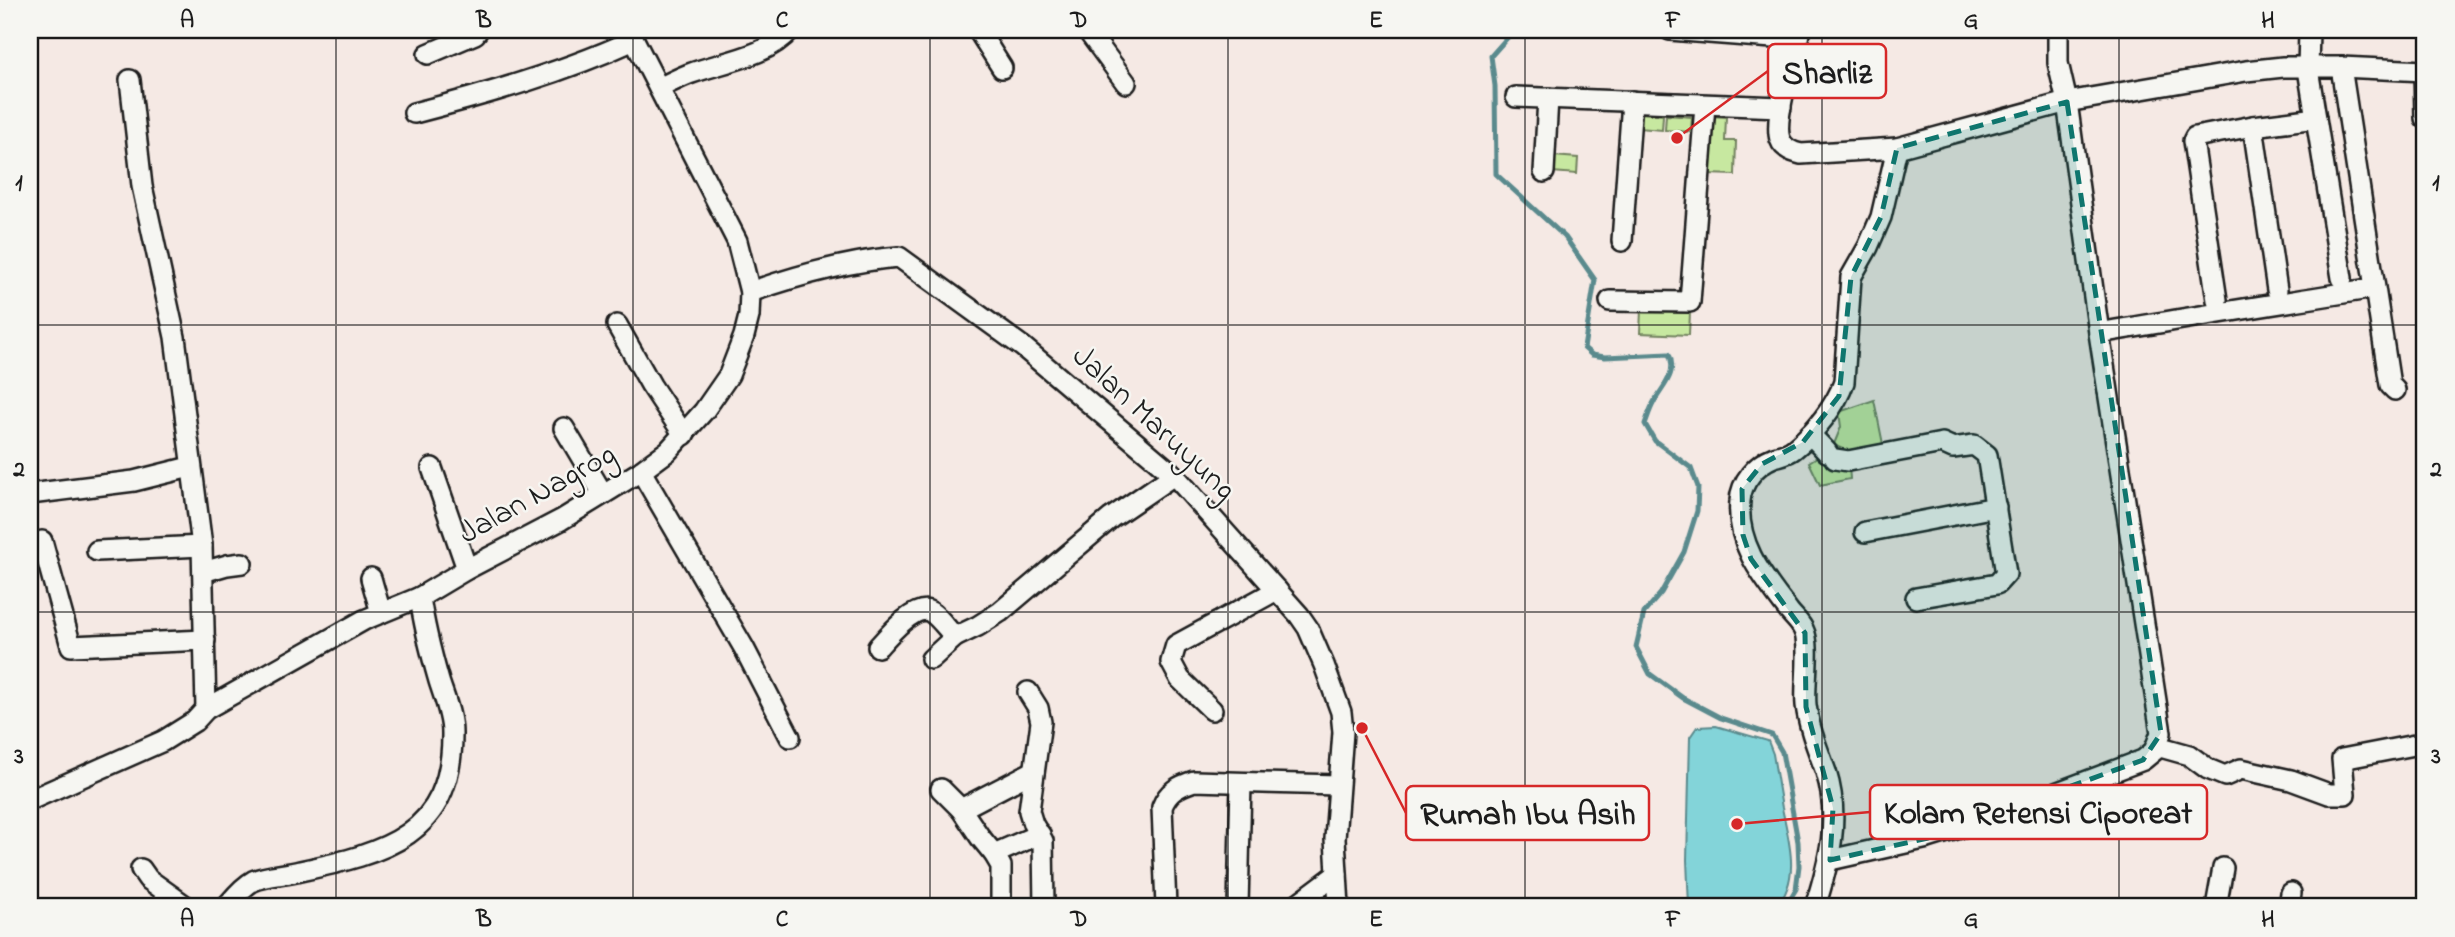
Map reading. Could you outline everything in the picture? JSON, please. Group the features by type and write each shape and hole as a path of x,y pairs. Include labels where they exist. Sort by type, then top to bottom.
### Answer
{"street":[{"path":"428,54 475,34 478,30"},
{"path":"978,30 1002,68"},
{"path":"1087,30 1126,83"},
{"path":"1670,30 1799,35 1781,107 1780,138 1788,150 1801,154 1897,148 2067,102 2283,67 2425,71 2425,118"},
{"path":"1829,860 1928,838 2143,760 2157,746 2161,733 2099,334 2067,102 2058,63 2058,30"},
{"path":"2309,30 2308,68 2342,278"},
{"path":"659,88 687,75 760,50 778,34"},
{"path":"414,113 554,72 631,35"},
{"name":"Jalan Nagrog","path":"30,800 163,741 195,721 206,709 364,620 420,597 517,544 641,471 684,435 729,375 746,326 750,292 737,241 631,35"},
{"path":"2341,67 2390,385 2395,390"},
{"path":"130,80 142,186 174,337 202,547 206,709"},
{"path":"1516,97 1781,107"},
{"path":"1544,172 1548,98"},
{"path":"1622,241 1632,102"},
{"path":"1610,302 1690,302 1705,105"},
{"path":"2217,300 2193,141 2199,135 2316,118"},
{"path":"2253,126 2277,290"},
{"path":"1815,907 1829,860 1833,808 1828,780 1811,730 1807,707 1805,633 1751,559 1743,535 1740,501 1742,489 1754,471 1772,458 1791,452 1810,434 1839,396 1842,388 1851,277 1881,217 1897,148"},
{"name":"Jalan Maruyung","path":"750,292 803,274 871,259 899,257 1023,347 1174,475 1308,628 1337,696 1343,732 1335,839 1339,907"},
{"path":"2099,334 2217,312 2297,302 2374,288"},
{"path":"617,325 651,385 684,435"},
{"path":"564,428 603,494"},
{"path":"1810,434 1837,457 1942,443 1953,448 1974,445 1987,455 2006,574 1997,584 1916,598"},
{"path":"30,494 134,481 190,467"},
{"path":"432,468 467,569"},
{"path":"641,471 744,648 790,737"},
{"path":"931,659 955,637 1000,612 1111,518 1174,475"},
{"path":"1865,531 1996,507"},
{"path":"42,541 71,646 205,640"},
{"path":"97,551 202,547"},
{"path":"202,572 242,563"},
{"path":"371,578 381,613"},
{"path":"1212,709 1180,679 1171,662 1176,645 1277,590"},
{"path":"226,907 254,880 360,858 390,846 414,830 432,809 444,784 452,732 425,630 420,597"},
{"path":"878,647 902,622 922,611 931,612 955,637"},
{"path":"1028,692 1038,708 1041,722 1030,811 1033,824 1043,841 1044,907"},
{"path":"2157,746 2189,755 2208,769 2225,776 2241,769 2291,780 2329,794 2345,794 2342,759 2425,743"},
{"path":"961,809 1034,771"},
{"path":"1166,907 1161,820 1165,799 1178,786 1194,781 1338,785"},
{"path":"1238,906 1241,783"},
{"path":"941,789 961,809 979,837 995,854 1001,866 1001,907"},
{"path":"995,854 1040,834"},
{"path":"2216,907 2223,868"},
{"path":"141,869 148,879 187,907"},
{"path":"1293,907 1336,874"}],"highlighted area":[{"path":"2067,102 2161,733 2143,760 1928,838 1830,860 1833,808 1806,707 1805,633 1751,559 1743,535 1742,489 1762,464 1803,442 1839,396 1851,277 1881,217 1897,148"}],"green space":[{"path":"1640,113 1663,115 1662,130 1639,128"},
{"path":"1666,115 1692,117 1691,132 1665,130"},
{"path":"1710,116 1726,117 1725,141 1736,141 1735,175 1708,174"},
{"path":"1553,156 1578,158 1577,174 1552,172"},
{"path":"1641,310 1690,312 1689,335 1640,333"},
{"path":"1874,400 1883,444 1845,450 1834,444 1841,427 1839,412"},
{"path":"1820,455 1828,463 1849,467 1850,479 1820,485 1809,462"}],"water":[{"path":"1716,726 1768,741 1773,754 1791,859 1788,884 1776,907 1689,907 1687,860 1690,737 1697,727"}],"waterway":[{"path":"1514,30 1491,56 1495,86 1496,174 1565,237 1595,280 1584,348 1592,355 1605,357 1669,354 1671,373 1645,424 1655,441 1691,468 1698,487 1697,511 1684,552 1661,593 1644,613 1636,647 1650,674 1683,698 1721,718 1772,735 1782,752 1798,842 1799,866 1796,889 1785,907"},
{"path":"1327,893 1329,907"}],"place":[{"name":"Sharliz","path":"1677,138"},
{"name":"Rumah Ibu Asih","path":"1362,728"},
{"name":"Kolam Retensi Ciporeat","path":"1737,824"}]}
